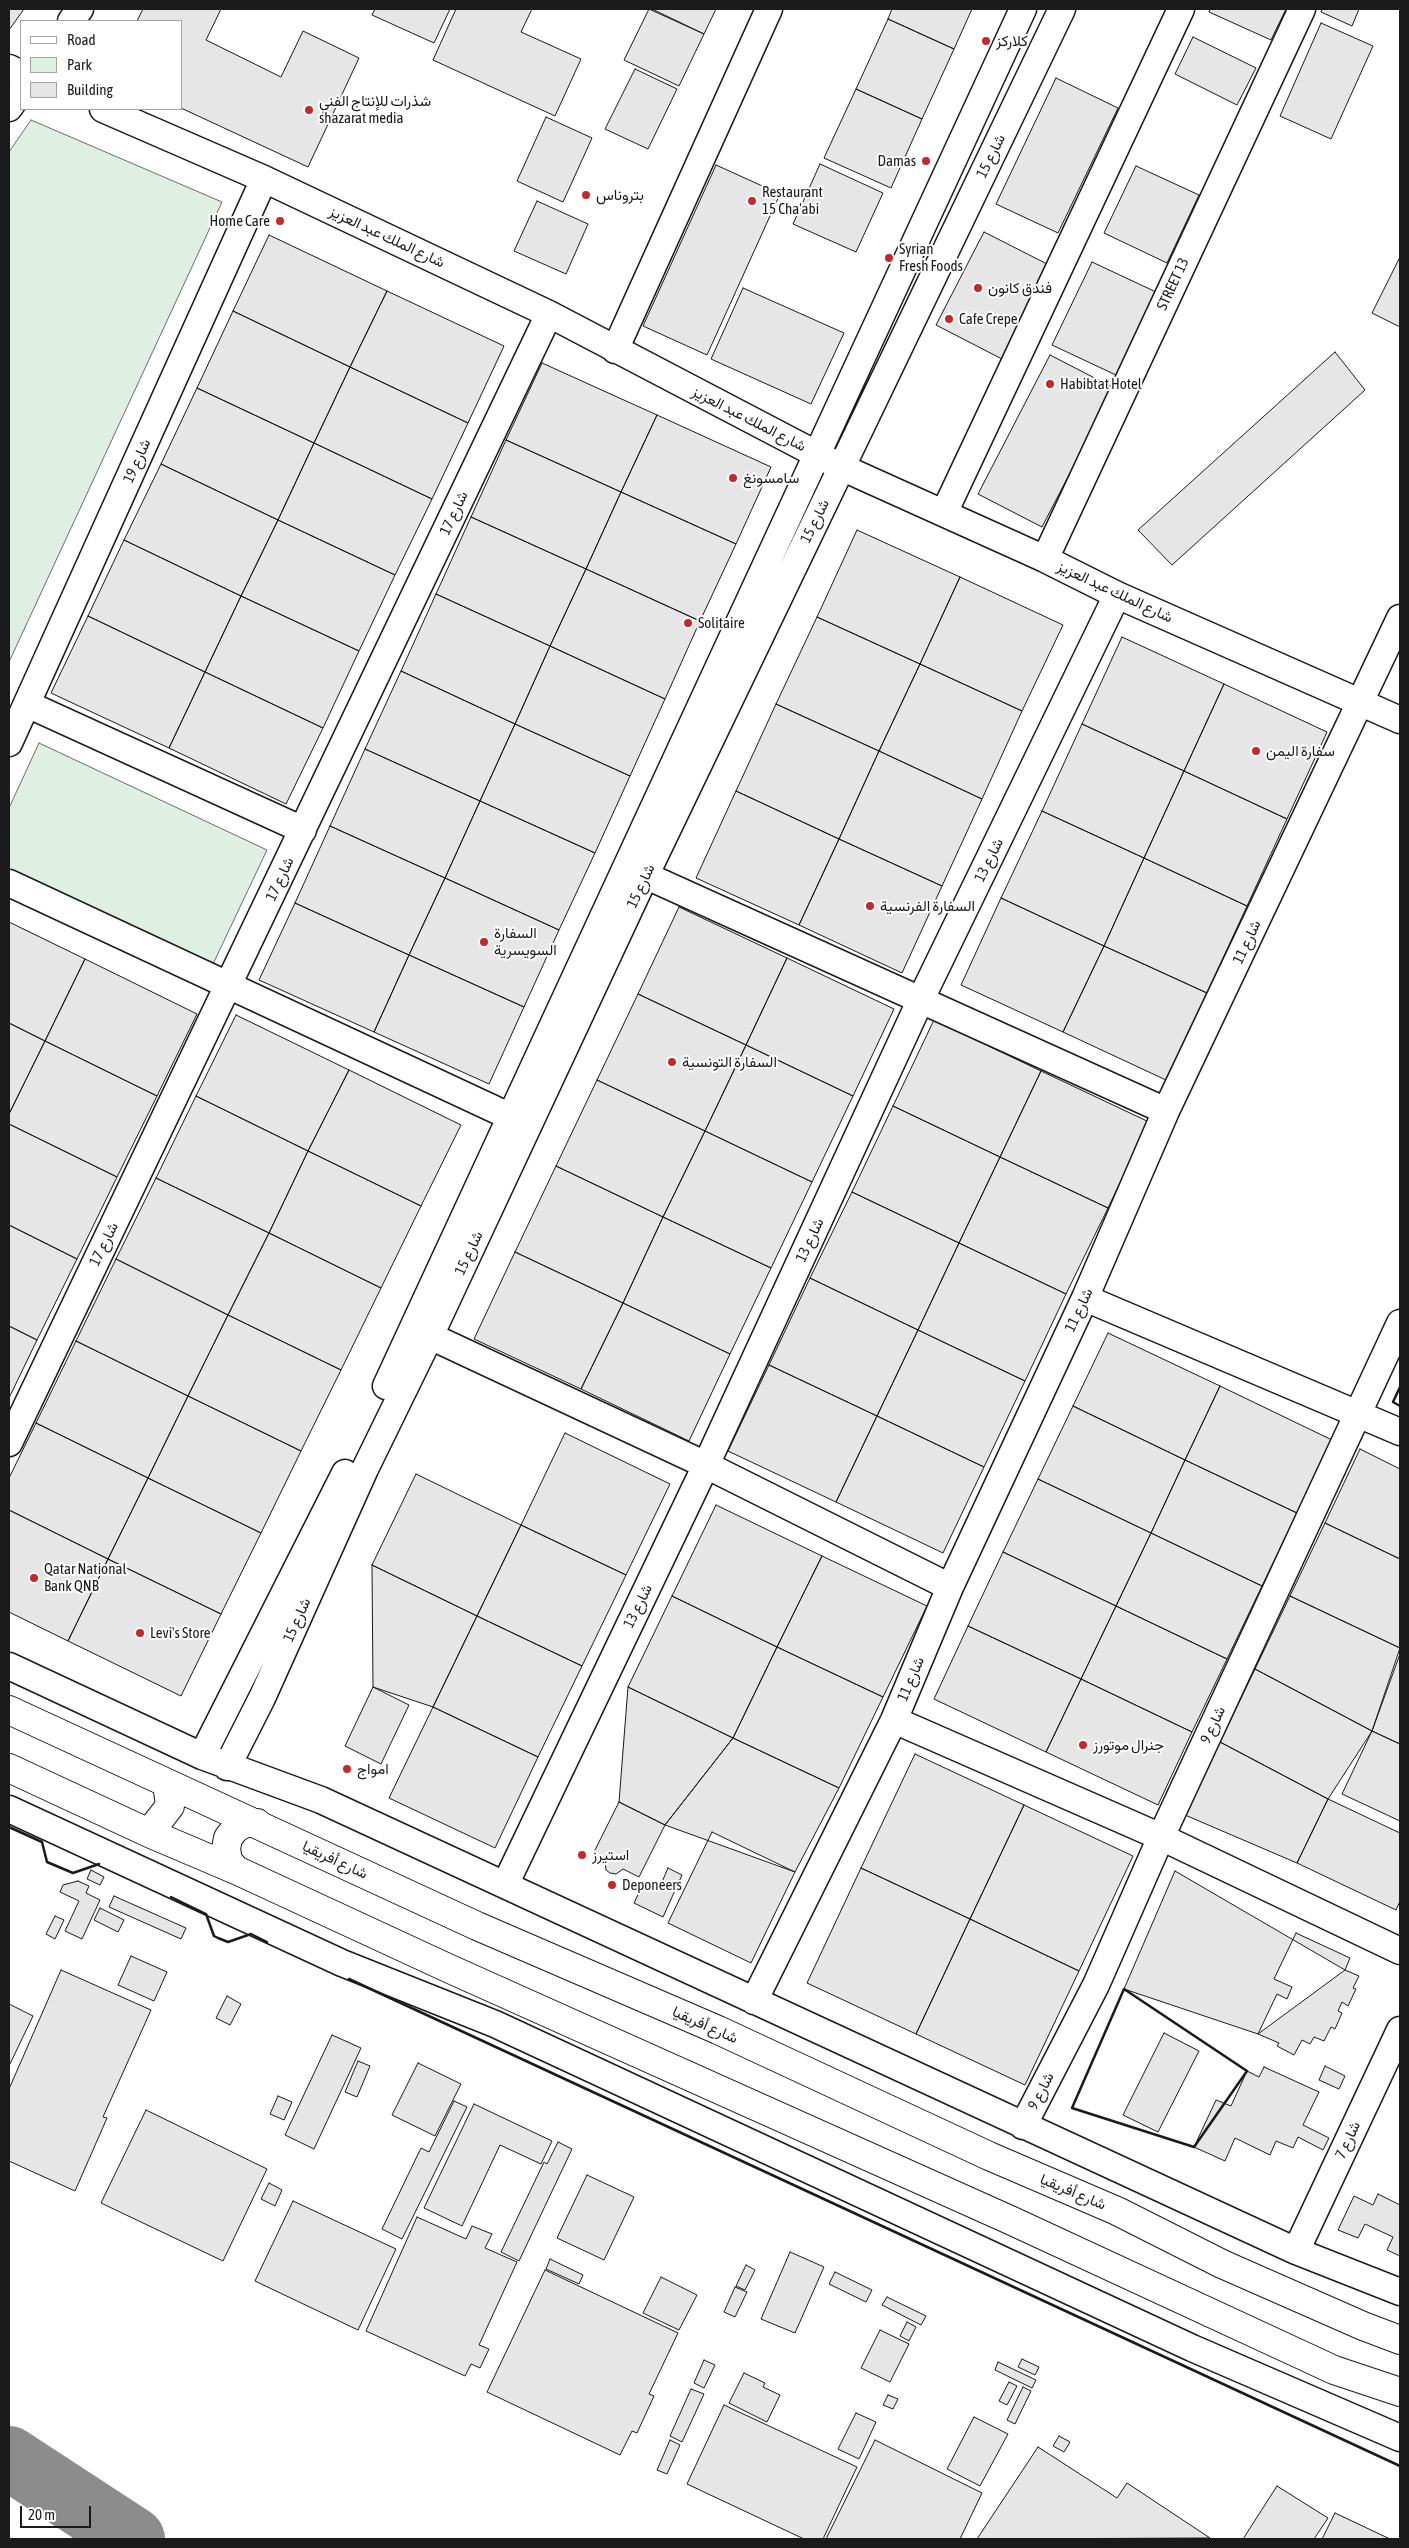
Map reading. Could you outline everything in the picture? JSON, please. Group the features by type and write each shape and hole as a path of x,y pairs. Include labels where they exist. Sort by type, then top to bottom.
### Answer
{"highway":[{"name":"شارع أفريقيا","path":"9,1710 477,1926 718,2030 989,2156 1117,2211 1230,2268 1363,2326 1400,2340"},
{"path":"9,1768 450,1969 1010,2220 1334,2370 1400,2392"},
{"path":"149,1833 170,1806 167,1783"},
{"path":"236,1870 228,1860 226,1849 228,1838 240,1826 257,1823"}],"street":[{"path":"72,20 80,9"},
{"path":"615,350 769,9"},
{"name":"شارع 15","path":"227,1767 262,1698 365,1469 430,1336 636,871 816,454 849,387 1023,9"},
{"name":"شارع 15","path":"202,1756 356,1451 511,1117 841,467 1062,9"},
{"path":"944,513 1181,9"},
{"name":"STREET 13","path":"1045,559 1302,9"},
{"path":"9,108 20,92"},
{"name":"شارع الملك عبد العزيز","path":"104,110 264,179 548,314 841,467 1045,559 1117,595 1361,701 1400,720"},
{"name":"شارع 19","path":"9,743 264,179"},
{"name":"شارع 17","path":"9,1443 229,986 548,314"},
{"name":"شارع 13","path":"505,1885 706,1464 921,999 1117,595"},
{"name":"شارع 11","path":"754,2001 894,1720 950,1587 1085,1298 1166,1111 1400,618"},
{"path":"27,704 303,830"},
{"path":"636,871 1166,1111"},
{"path":"9,883 511,1117"},
{"path":"1085,1298 1358,1412 1400,1432"},
{"name":"شارع 9","path":"1023,2126 1096,1985 1161,1837 1400,1323"},
{"path":"430,1336 706,1464 950,1587"},
{"path":"9,1666 227,1767 321,1800 1296,2251 1400,2292"},
{"path":"894,1720 1161,1837 1400,1951"},
{"path":"9,1809 342,1963 495,2024 1192,2348 1400,2438"},
{"name":"شارع 7","path":"1296,2251 1400,2030"}],"green space":[{"path":"31,120 222,202 9,662 9,152"},
{"path":"39,743 267,850 213,964 9,869 9,808"}],"building":[{"path":"9,9 24,9 9,30"},
{"path":"143,9 221,9 206,40 281,77 303,31 359,58 308,167 182,108 182,20 138,20"},
{"path":"375,9 450,9 434,43 372,15"},
{"path":"456,9 532,9 521,32 581,59 555,116 433,60"},
{"path":"649,9 704,34 679,86 624,60"},
{"path":"652,9 716,9 704,34"},
{"path":"892,9 972,9 954,49 888,19"},
{"path":"1210,9 1286,9 1271,40 1209,12"},
{"path":"1322,9 1359,9 1352,26 1321,12"},
{"path":"888,19 954,49 922,119 856,89"},
{"path":"1321,23 1373,46 1331,139 1280,116"},
{"path":"1193,37 1256,68 1237,105 1175,74"},
{"path":"635,69 677,89 648,149 605,129"},
{"path":"1056,78 1118,108 1058,233 996,204"},
{"path":"856,89 922,119 891,188 824,158"},
{"path":"546,117 592,138 563,202 517,181"},
{"path":"820,164 883,193 856,252 793,224"},
{"path":"716,165 780,194 707,355 643,326"},
{"path":"1136,166 1199,195 1167,263 1104,233"},
{"path":"537,201 588,224 566,274 514,251"},
{"path":"984,232 1049,265 1002,359 936,325"},
{"path":"269,235 387,291 350,367 233,311"},
{"path":"1400,257 1400,327 1372,313"},
{"path":"1092,262 1156,292 1116,375 1052,345"},
{"path":"743,288 844,333 811,404 711,359"},
{"path":"387,291 504,346 468,423 350,367"},
{"path":"233,311 350,367 314,443 197,388"},
{"path":"1335,352 1365,390 1172,565 1138,530"},
{"path":"1050,355 1114,388 1042,527 978,494"},
{"path":"542,363 657,415 621,492 506,440"},
{"path":"350,367 468,423 432,499 314,443"},
{"path":"197,388 314,443 278,520 161,464"},
{"path":"657,415 771,467 736,544 621,492"},
{"path":"506,440 621,492 586,569 471,517"},
{"path":"314,443 432,499 395,575 278,520"},
{"path":"161,464 278,520 241,596 124,540"},
{"path":"621,492 736,544 700,621 586,569"},
{"path":"471,517 586,569 550,646 436,594"},
{"path":"278,520 395,575 359,651 241,596"},
{"path":"857,530 960,577 920,664 817,617"},
{"path":"124,540 241,596 205,672 88,616"},
{"path":"586,569 700,621 665,699 550,646"},
{"path":"960,577 1063,625 1022,711 920,664"},
{"path":"436,594 550,646 515,724 401,671"},
{"path":"241,596 359,651 323,728 205,672"},
{"path":"88,616 205,672 169,748 51,693"},
{"path":"817,617 920,664 879,751 776,704"},
{"path":"1122,637 1224,684 1184,771 1082,724"},
{"path":"550,646 665,699 630,776 515,724"},
{"path":"920,664 1022,711 982,799 879,751"},
{"path":"401,671 515,724 480,801 365,749"},
{"path":"205,672 323,728 286,804 169,748"},
{"name":"سفارة اليمن","path":"1224,684 1327,732 1287,819 1184,771"},
{"path":"776,704 879,751 839,839 736,791"},
{"path":"515,724 630,776 595,853 480,801"},
{"path":"1082,724 1184,771 1144,858 1042,811"},
{"path":"365,749 480,801 445,878 330,826"},
{"path":"879,751 982,799 942,886 839,839"},
{"path":"1184,771 1287,819 1247,906 1144,858"},
{"path":"736,791 839,839 799,925 696,878"},
{"path":"480,801 595,853 559,930 445,878"},
{"path":"1042,811 1144,858 1104,946 1001,898"},
{"path":"330,826 445,878 409,955 295,903"},
{"name":"السفارة الفرنسية","path":"839,839 942,886 902,973 799,925"},
{"path":"1144,858 1247,906 1207,993 1104,946"},
{"name":"السفارة السويسرية","path":"445,878 559,930 524,1007 409,955"},
{"path":"1001,898 1104,946 1063,1032 961,985"},
{"path":"295,903 409,955 374,1032 259,980"},
{"path":"679,907 787,958 746,1045 638,994"},
{"path":"9,922 85,959 45,1041 9,1023"},
{"path":"1104,946 1207,993 1166,1080 1063,1032"},
{"path":"409,955 524,1007 489,1084 374,1032"},
{"path":"787,958 894,1009 853,1096 746,1045"},
{"path":"85,959 197,1014 157,1096 45,1041"},
{"name":"السفارة التونسية","path":"638,994 746,1045 705,1131 597,1080"},
{"path":"236,1015 349,1070 308,1151 196,1096"},
{"path":"934,1020 1041,1071 1000,1157 893,1106"},
{"path":"9,1023 45,1041 9,1114"},
{"path":"45,1041 157,1096 117,1177 9,1124 9,1114"},
{"path":"746,1045 853,1096 812,1182 705,1131"},
{"path":"349,1070 461,1125 421,1206 308,1151"},
{"path":"1041,1071 1149,1122 1108,1208 1000,1157"},
{"path":"597,1080 705,1131 663,1217 556,1166"},
{"path":"196,1096 308,1151 269,1233 156,1178"},
{"path":"893,1106 1000,1157 959,1243 852,1192"},
{"path":"9,1124 117,1177 77,1259 9,1225"},
{"path":"705,1131 812,1182 771,1268 663,1217"},
{"path":"308,1151 421,1206 381,1288 269,1233"},
{"path":"1000,1157 1108,1208 1066,1294 959,1243"},
{"path":"556,1166 663,1217 623,1303 515,1252"},
{"path":"156,1178 269,1233 228,1315 116,1259"},
{"path":"852,1192 959,1243 918,1330 810,1278"},
{"path":"663,1217 771,1268 730,1354 623,1303"},
{"path":"9,1225 77,1259 37,1340 9,1326"},
{"path":"269,1233 381,1288 341,1370 228,1315"},
{"path":"959,1243 1066,1294 1025,1381 918,1330"},
{"path":"515,1252 623,1303 581,1389 474,1339"},
{"path":"116,1259 228,1315 188,1396 76,1341"},
{"path":"810,1278 918,1330 877,1416 769,1365"},
{"path":"623,1303 730,1354 689,1441 581,1389"},
{"path":"228,1315 341,1370 301,1451 188,1396"},
{"path":"9,1326 37,1340 9,1398"},
{"path":"918,1330 1025,1381 984,1467 877,1416"},
{"path":"1108,1333 1220,1386 1185,1460 1073,1406"},
{"path":"76,1341 188,1396 148,1478 36,1423"},
{"path":"769,1365 877,1416 836,1502 728,1451"},
{"path":"1220,1386 1332,1440 1297,1513 1185,1460"},
{"path":"188,1396 301,1451 261,1533 148,1478"},
{"path":"1073,1406 1185,1460 1151,1533 1038,1479"},
{"path":"877,1416 984,1467 943,1553 836,1502"},
{"path":"36,1423 148,1478 108,1559 9,1510 9,1478"},
{"path":"565,1433 670,1484 626,1575 521,1525"},
{"path":"1360,1449 1400,1469 1400,1559 1325,1523"},
{"path":"1185,1460 1297,1513 1262,1586 1151,1533"},
{"path":"416,1474 521,1525 477,1616 372,1565"},
{"path":"148,1478 261,1533 221,1614 108,1559"},
{"path":"1038,1479 1151,1533 1116,1606 1003,1552"},
{"path":"716,1505 822,1556 777,1647 672,1596"},
{"path":"9,1510 108,1559 68,1641 9,1612"},
{"path":"1325,1523 1400,1559 1400,1648 1290,1596"},
{"path":"521,1525 626,1575 582,1666 477,1616"},
{"path":"1151,1533 1262,1586 1227,1659 1116,1606"},
{"path":"1003,1552 1116,1606 1081,1679 968,1626"},
{"path":"822,1556 927,1606 883,1697 777,1647"},
{"path":"108,1559 221,1614 181,1696 68,1641"},
{"path":"372,1565 477,1616 433,1707 373,1687"},
{"path":"672,1596 777,1647 733,1738 628,1687"},
{"path":"1290,1596 1400,1648 1372,1731 1255,1669"},
{"path":"1116,1606 1227,1659 1192,1732 1081,1679"},
{"path":"477,1616 582,1666 538,1757 433,1707"},
{"path":"968,1626 1081,1679 1046,1752 934,1699"},
{"path":"777,1647 883,1697 839,1788 733,1738"},
{"path":"1400,1654 1400,1744 1372,1731"},
{"path":"1255,1669 1372,1731 1328,1799 1220,1742"},
{"path":"1081,1679 1192,1732 1158,1805 1046,1752"},
{"path":"373,1687 409,1705 381,1764 345,1746"},
{"path":"628,1687 733,1738 665,1825 619,1802"},
{"path":"433,1707 538,1757 495,1848 389,1798"},
{"path":"1372,1731 1400,1744 1400,1821 1342,1794"},
{"path":"733,1738 839,1788 795,1872 665,1825"},
{"path":"1220,1742 1328,1799 1297,1863 1185,1815"},
{"path":"915,1754 1024,1805 970,1919 861,1868"},
{"path":"1328,1799 1400,1833 1400,1901 1396,1910 1297,1863"},
{"path":"619,1802 665,1825 639,1877 623,1869 616,1874 610,1873 606,1870 605,1860 593,1854"},
{"path":"1024,1805 1133,1856 1079,1971 970,1919"},
{"path":"712,1832 795,1872 751,1963 668,1923"},
{"path":"668,1868 682,1875 663,1917 634,1903 644,1882 659,1889"},
{"path":"861,1868 970,1919 916,2034 807,1983"},
{"path":"91,1870 104,1877 100,1885 87,1879"},
{"path":"1175,1871 1345,1970 1258,2034 1124,1989"},
{"path":"78,1881 89,1886 86,1893 100,1900 82,1939 65,1931 79,1901 60,1892 63,1885"},
{"path":"114,1896 186,1928 181,1939 109,1907"},
{"path":"100,1908 124,1920 118,1932 94,1920"},
{"path":"55,1916 64,1920 55,1939 46,1934"},
{"path":"970,1919 1079,1971 1025,2085 916,2034"},
{"path":"1296,1933 1350,1958 1345,1970 1359,1976 1353,1988 1356,1989 1348,2006 1342,2002 1338,2011 1342,2013 1335,2029 1331,2027 1324,2041 1314,2037 1310,2044 1302,2040 1294,2055 1277,2046 1279,2043 1258,2034 1277,1994 1287,1999 1292,1987 1274,1979"},
{"path":"131,1956 167,1972 154,2001 118,1985"},
{"path":"61,1970 151,2010 103,2117 107,2118 75,2191 9,2161 9,2089"},
{"path":"227,1996 241,2004 230,2025 216,2018"},
{"path":"9,2004 33,2016 9,2066"},
{"path":"1164,2033 1199,2051 1158,2132 1123,2115"},
{"path":"332,2035 361,2048 314,2149 285,2135"},
{"path":"358,2061 370,2066 357,2097 345,2092"},
{"path":"418,2063 461,2084 435,2136 392,2115"},
{"path":"1325,2066 1345,2076 1339,2089 1319,2080"},
{"path":"1264,2067 1319,2092 1303,2125 1329,2138 1323,2150 1298,2137 1293,2148 1276,2141 1270,2155 1235,2138 1225,2161 1194,2147 1216,2100 1231,2106 1247,2071 1259,2077"},
{"path":"278,2096 292,2102 284,2120 270,2114"},
{"path":"454,2101 467,2107 402,2239 382,2229 421,2148 429,2152"},
{"path":"474,2104 552,2141 541,2164 500,2145 462,2226 424,2208"},
{"path":"146,2110 267,2169 223,2261 101,2203"},
{"path":"558,2142 572,2149 519,2261 501,2252 544,2162 547,2164"},
{"path":"587,2175 634,2197 604,2260 557,2238"},
{"path":"269,2183 282,2190 275,2206 261,2199"},
{"path":"1378,2194 1400,2205 1400,2256 1387,2250 1393,2237 1365,2224 1358,2238 1338,2230 1354,2196 1373,2205"},
{"path":"293,2201 396,2249 358,2330 255,2281"},
{"path":"417,2217 466,2239 472,2226 492,2234 485,2248 517,2262 479,2345 489,2349 480,2368 471,2364 465,2376 366,2331"},
{"path":"790,2252 824,2267 795,2333 761,2319"},
{"path":"550,2259 583,2275 579,2284 546,2269"},
{"path":"746,2265 755,2270 745,2290 736,2286"},
{"path":"545,2270 678,2333 649,2394 654,2396 637,2433 632,2431 620,2455 487,2392"},
{"path":"835,2272 872,2290 866,2302 829,2284"},
{"path":"661,2277 697,2295 679,2330 643,2313"},
{"path":"735,2287 747,2292 735,2317 724,2312"},
{"path":"887,2297 926,2316 921,2325 882,2305"},
{"path":"907,2322 916,2327 909,2341 900,2336"},
{"path":"880,2330 909,2344 890,2382 861,2368"},
{"path":"1022,2359 1039,2367 1035,2375 1018,2367"},
{"path":"704,2360 715,2365 704,2388 694,2383"},
{"path":"998,2362 1036,2380 1032,2388 995,2370"},
{"path":"744,2373 765,2383 763,2387 780,2395 767,2422 729,2403"},
{"path":"1009,2382 1017,2386 1007,2405 999,2401"},
{"path":"1023,2387 1031,2391 1015,2424 1007,2420"},
{"path":"691,2389 704,2394 682,2442 670,2436"},
{"path":"888,2395 898,2399 893,2409 883,2405"},
{"path":"724,2405 857,2467 823,2539 804,2539 687,2484"},
{"path":"856,2413 876,2422 859,2459 838,2449"},
{"path":"974,2417 1008,2434 980,2486 947,2469"},
{"path":"1059,2436 1070,2442 1064,2452 1053,2446"},
{"path":"670,2440 680,2445 667,2474 657,2470"},
{"path":"875,2440 982,2493 960,2539 826,2539"},
{"path":"1038,2447 1117,2498 1127,2483 1210,2538 977,2539"},
{"path":"1277,2486 1328,2518 1314,2539 1243,2539"},
{"path":"1335,2513 1390,2539 1322,2539"}],"taxiway":[{"path":"9,2458 133,2539"}],"wall":[{"path":"1400,1387 1393,1402 1400,1406"},
{"path":"9,1827 42,1842 47,1862 73,1873 99,1864"},
{"path":"171,1897 206,1914 214,1936 218,1938 228,1942 251,1934 267,1942"},
{"path":"349,1979 1400,2466"},
{"path":"1124,1989 1247,2071 1194,2147 1072,2108 1124,1989"}],"place":[{"name":"كلاركز","path":"986,41"},
{"name":"شذرات للإنتاج الفني shazarat media","path":"309,110"},
{"name":"Damas","path":"926,161"},
{"name":"بتروناس","path":"586,195"},
{"name":"Restaurant 15 Cha'abi","path":"752,201"},
{"name":"Home Care","path":"280,221"},
{"name":"Syrian Fresh Foods","path":"889,258"},
{"name":"فندق كانون","path":"978,288"},
{"name":"Cafe Crepe","path":"949,319"},
{"name":"Habibtat Hotel","path":"1050,384"},
{"name":"سامسونغ","path":"733,478"},
{"name":"Solitaire","path":"688,623"},
{"name":"سفارة اليمن","path":"1256,751"},
{"name":"السفارة الفرنسية","path":"870,906"},
{"name":"السفارة السويسرية","path":"484,942"},
{"name":"السفارة التونسية","path":"672,1062"},
{"name":"Qatar National Bank QNB","path":"34,1578"},
{"name":"Levi's Store","path":"140,1633"},
{"name":"جنرال موتورز","path":"1083,1745"},
{"name":"امواج","path":"347,1769"},
{"name":"استيرز","path":"582,1855"},
{"name":"Deponeers","path":"612,1885"}]}
